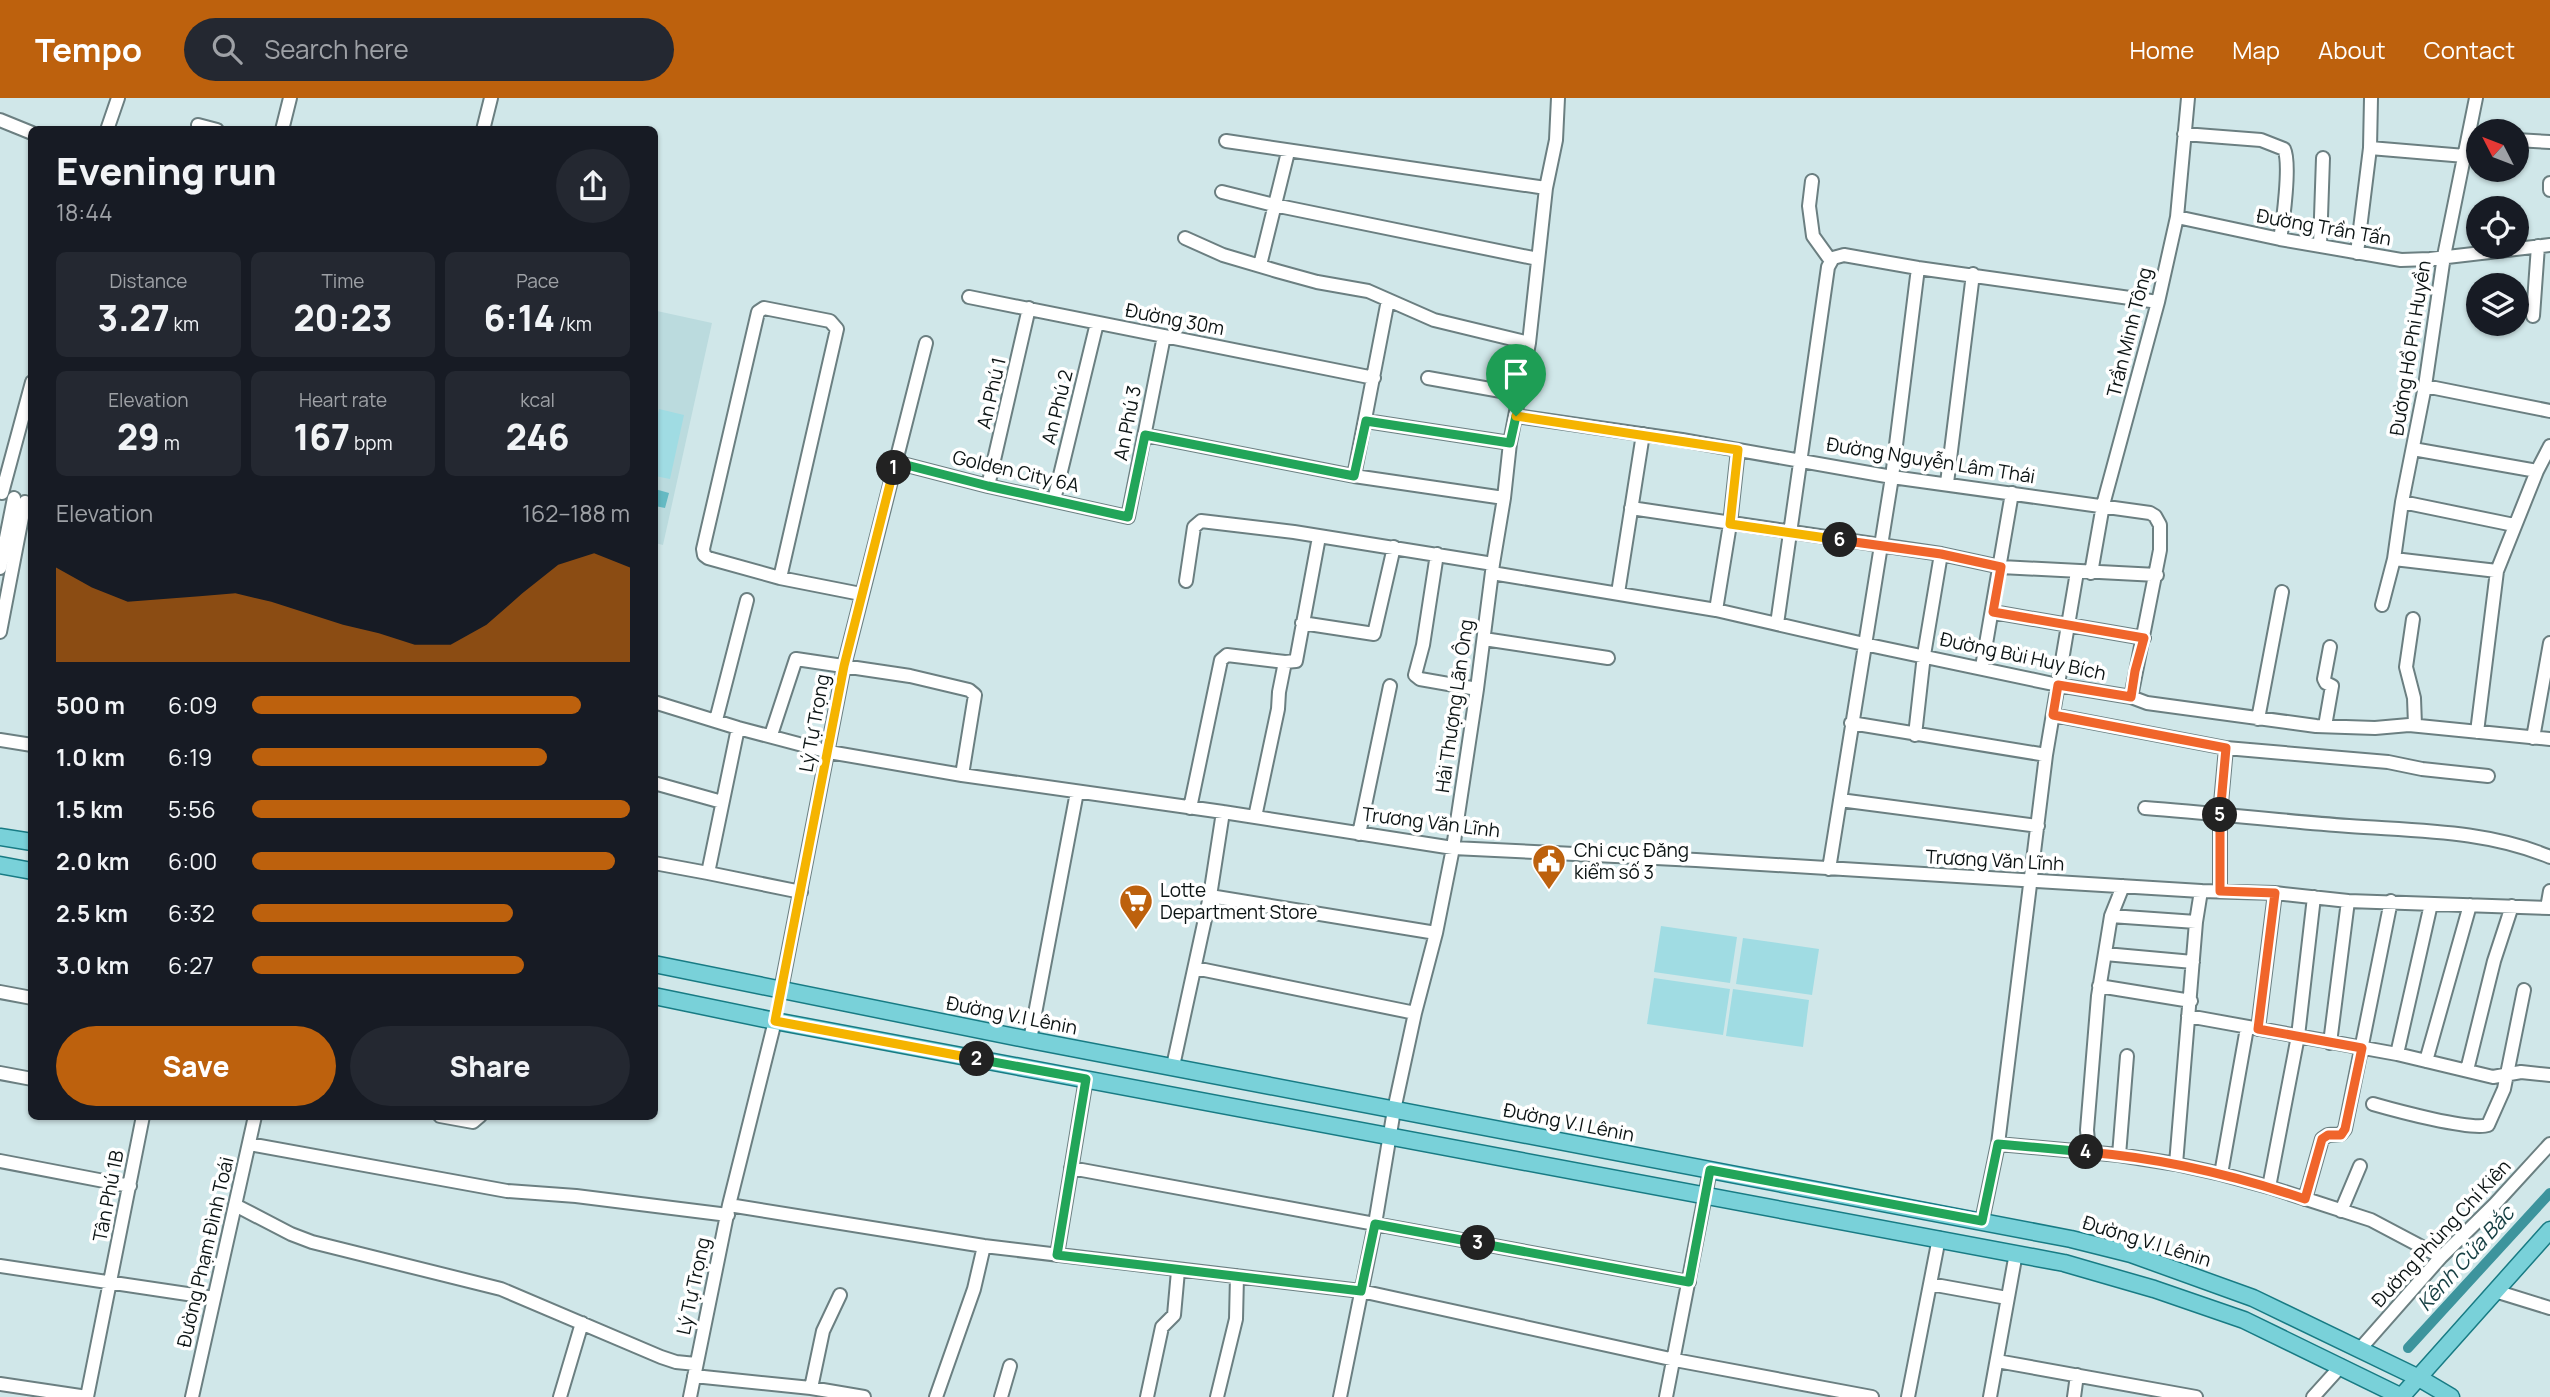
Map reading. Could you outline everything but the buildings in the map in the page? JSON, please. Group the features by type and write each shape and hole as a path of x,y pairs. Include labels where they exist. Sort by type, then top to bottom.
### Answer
{"main road":[{"path":"0,836 28,841"},
{"path":"0,865 28,870"},
{"name":"Đường V.I Lênin","path":"658,965 1030,1040 2071,1239 2131,1254 2253,1298 2360,1349 2451,1397"},
{"path":"775,1021 781,990"},
{"path":"658,997 2064,1263 2244,1320 2402,1397 2550,1230"},
{"path":"1860,1223 1865,1199"}],"street":[{"path":"108,126 118,98"},
{"path":"283,126 290,98"},
{"path":"484,126 491,98"},
{"name":"Hải Thượng Lãn Ông","path":"1340,1397 1375,1224 1394,1110 1453,848 1478,689 1510,443 1529,343 1546,188 1556,140 1558,98"},
{"name":"Trần Minh Tông","path":"2091,573 2103,505 2158,302 2176,217 2188,98"},
{"path":"2357,253 2371,148 2371,98"},
{"name":"Đường Hồ Phi Huyền","path":"2474,119 2476,98"},
{"path":"0,120 28,131"},
{"path":"2184,134 2262,140 2284,149 2287,155 2286,192 2280,239"},
{"path":"1226,141 1546,188"},
{"path":"2529,141 2550,142"},
{"path":"2371,148 2465,156"},
{"path":"1260,265 1288,152"},
{"name":"Đường Hồ Phi Huyền","path":"2382,605 2394,559 2402,502 2425,386 2444,257 2465,156"},
{"path":"2320,246 2323,159"},
{"path":"1812,181 1809,206 1814,236 1831,261"},
{"path":"2550,183 2550,190"},
{"path":"1222,192 1538,259"},
{"name":"Đường Trần Tấn","path":"2176,217 2401,260 2544,245"},
{"path":"1185,238 1223,254 1317,282 1368,291 1434,320 1529,343"},
{"path":"2533,316 2544,245"},
{"path":"1777,624 1831,261 1836,256 1844,255 2158,302"},
{"path":"1829,869 1892,477 1918,268"},
{"path":"1947,483 1973,274"},
{"name":"Đường 30m","path":"969,297 1374,378"},
{"path":"1354,476 1388,300"},
{"path":"779,579 837,329 830,321 764,308 758,312 703,552 708,558 779,579 861,594"},
{"name":"An Phú 1","path":"988,486 1029,308"},
{"name":"An Phú 2","path":"1054,500 1097,323"},
{"name":"An Phú 3","path":"1128,517 1164,336"},
{"name":"Lý Tự Trọng","path":"781,990 844,666 926,342"},
{"path":"1428,378 1518,394"},
{"path":"2425,386 2550,411"},
{"path":"0,568 28,408"},
{"name":"Đường Nguyễn Lâm Thái","path":"1516,416 1801,459 1892,477 2143,510 2155,516 2160,525 2157,575 2131,697"},
{"path":"1366,421 1510,443"},
{"path":"1618,593 1643,434"},
{"path":"1145,435 1354,476 1504,498"},
{"path":"2477,732 2497,571 2514,525 2550,446"},
{"path":"2413,449 2537,471"},
{"path":"1716,610 1730,524 1738,450"},
{"name":"Golden City 6A","path":"895,462 1128,517"},
{"path":"1982,667 2012,493"},
{"path":"0,632 14,498"},
{"path":"2402,502 2514,525"},
{"path":"1631,508 1941,554 2001,567 2157,575"},
{"name":"Đường Bùi Huy Bích","path":"1186,581 1194,527 1199,522 1437,554 1492,568 1716,610 2058,685 2131,697 2147,703 2325,726 2360,728 2415,725 2550,739"},
{"path":"1190,808 1222,658 1227,655 1293,663 1298,658 1301,623 1320,537"},
{"path":"1301,623 1374,634 1394,547"},
{"path":"1437,554 1423,645 1415,675 1420,679 1478,689"},
{"path":"1915,735 1924,655 1941,554"},
{"path":"2394,559 2497,571"},
{"path":"1982,1221 1998,1144 2046,755 2077,572"},
{"path":"2258,719 2282,592"},
{"path":"716,720 747,600"},
{"path":"1993,612 2144,638"},
{"path":"2413,618 2406,667 2416,711 2415,725"},
{"path":"1484,639 1608,659"},
{"path":"2533,738 2550,643"},
{"path":"2325,726 2332,686 2326,683 2325,678 2330,647"},
{"path":"771,735 796,659 910,676 973,693 975,698 970,715 962,775"},
{"path":"1255,817 1285,662"},
{"path":"1359,834 1390,686"},
{"name":"Trương Văn Lĩnh","path":"658,703 829,752 962,775 1453,848 2275,893 2348,901 2549,908"},
{"path":"2053,715 2226,748 2388,762 2422,769 2488,776"},
{"path":"1851,723 2046,755"},
{"path":"708,873 738,727"},
{"path":"0,740 28,744"},
{"path":"2220,891 2220,814 2226,748"},
{"path":"658,784 722,802"},
{"path":"1030,1040 1077,792"},
{"path":"1840,800 2038,826"},
{"path":"2145,808 2248,818 2446,831 2496,841 2550,857"},
{"path":"1173,1066 1210,895 1223,812"},
{"path":"658,864 801,892"},
{"path":"2089,1152 2088,1118 2099,986 2111,916 2123,886"},
{"path":"2176,1164 2196,922 2201,891"},
{"path":"2549,908 2550,891"},
{"path":"2221,1174 2253,1028 2275,893"},
{"path":"1210,895 1436,933"},
{"path":"2269,1187 2298,1036 2314,897"},
{"path":"2330,1043 2348,901"},
{"path":"2305,1199 2322,1139 2328,1135 2341,1135 2345,1129 2391,901"},
{"path":"2397,1054 2431,904"},
{"path":"2426,1061 2470,905"},
{"path":"2468,1070 2494,961 2512,906"},
{"path":"2111,916 2196,922"},
{"path":"2105,954 2193,962"},
{"path":"1195,968 1415,1013"},
{"path":"2099,986 2191,1001"},
{"path":"2372,1104 2480,1128 2488,1125 2507,1074 2524,990"},
{"path":"0,992 28,997"},
{"path":"2188,1016 2397,1054 2493,1077 2529,1072 2550,1075"},
{"name":"Lý Tự Trọng","path":"690,1397 728,1210 775,1021"},
{"path":"2119,1155 2127,1056"},
{"path":"0,1073 28,1078"},
{"path":"1057,1255 1086,1079"},
{"name":"Tân Phú 1B","path":"87,1397 142,1120"},
{"name":"Đường Phạm Đình Toái","path":"192,1397 255,1120"},
{"path":"461,1120 477,1120"},
{"path":"249,1144 508,1191 728,1210 1178,1271 1361,1291 1675,1360 1872,1397"},
{"path":"1998,1144 2119,1155 2221,1174 2269,1187 2393,1230 2441,1257"},
{"name":"Đường Phùng Chí Kiên","path":"2360,1349 2441,1257 2550,1144"},
{"path":"0,1161 130,1186"},
{"path":"2342,1211 2360,1166"},
{"path":"1071,1168 1689,1282"},
{"path":"1666,1397 1710,1170"},
{"path":"235,1205 304,1240 501,1289 695,1370 864,1397"},
{"path":"1908,1397 1939,1238"},
{"path":"936,1397 974,1289 984,1246"},
{"path":"1990,1397 2016,1253"},
{"path":"0,1266 214,1298"},
{"path":"1147,1397 1162,1327 1174,1315 1178,1271"},
{"path":"1217,1397 1236,1319 1237,1276"},
{"path":"1930,1284 2007,1298"},
{"path":"2495,1292 2550,1308"},
{"path":"811,1388 822,1331 840,1295"},
{"path":"560,1397 582,1323"},
{"path":"1997,1361 2196,1397"},
{"path":"1001,1397 1010,1366"},
{"path":"2313,1397 2341,1366"},
{"path":"2074,1397 2077,1375"},
{"path":"0,1384 87,1397"}],"shaded area":[{"path":"658,311 712,323 663,545 658,544"},
{"path":"659,409 684,415 670,479 658,477"},
{"path":"658,490 669,493 665,508 658,507"},
{"path":"1661,926 1737,937 1730,983 1654,972"},
{"path":"1743,938 1819,949 1812,995 1736,984"},
{"path":"1654,978 1730,989 1723,1035 1647,1024"},
{"path":"1733,989 1809,1000 1803,1047 1726,1036"}],"waterway":[{"name":"Kênh Cửa Bắc","path":"2408,1348 2550,1193"}],"place":[{"name":"Chi cục Đăng kiểm số 3","path":"1549,891"},
{"name":"Lotte Department Store","path":"1136,931"}],"route":[{"path":"1516,416 1738,450 1730,524 1941,554 2001,567 1993,612 2144,638 2131,697 2058,685 2053,715 2226,748 2220,814 2220,891 2275,893 2258,1029 2362,1048 2345,1129 2341,1135 2328,1135 2322,1139 2305,1199 2269,1187 2176,1164 2119,1155 1998,1144 1982,1221 1710,1170 1689,1282 1375,1224 1361,1291 1178,1271 1057,1255 1086,1079 775,1021 844,666 895,462 1128,517 1145,435 1354,476 1366,421 1510,443 1516,416"}]}
